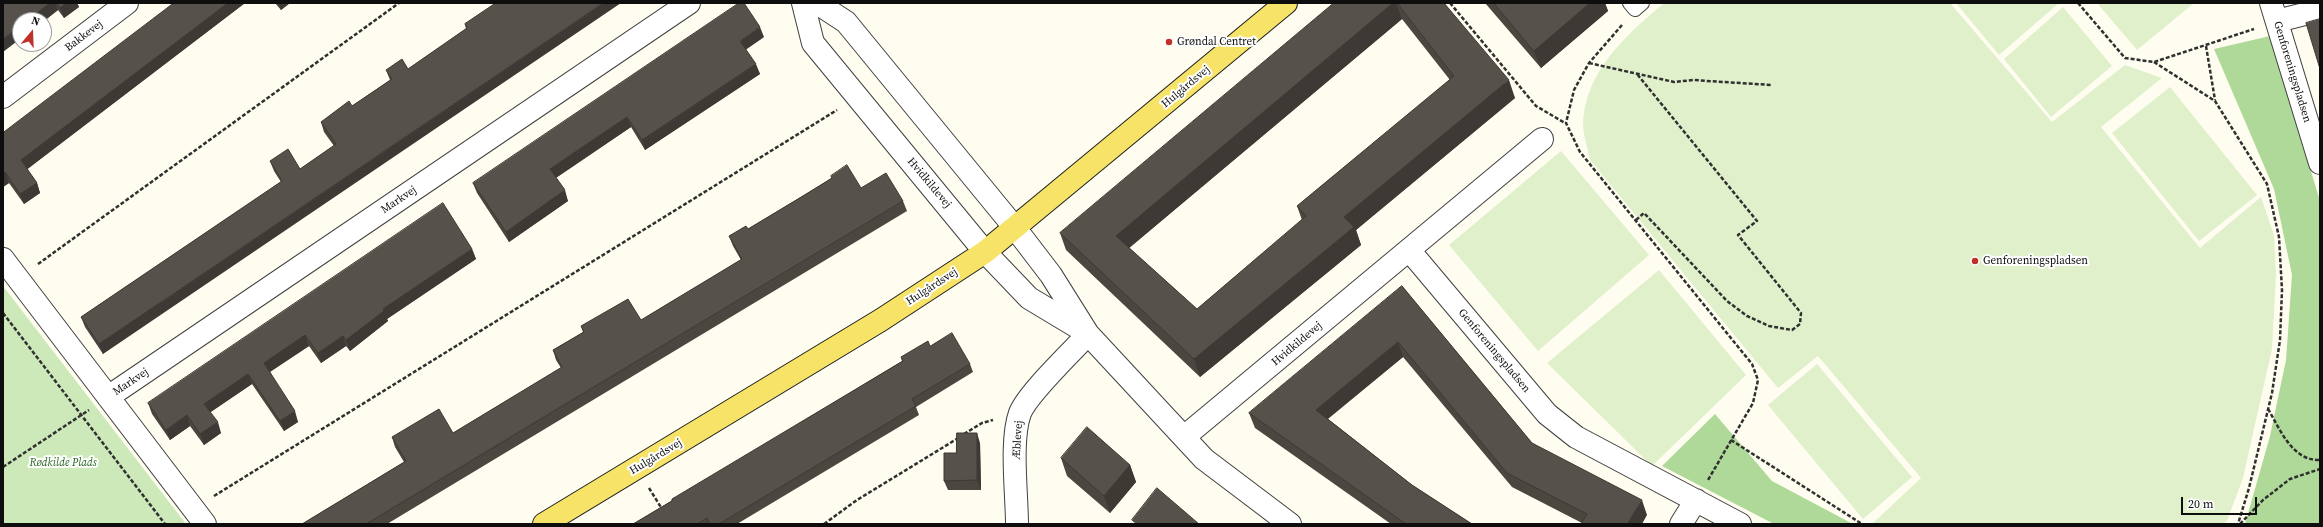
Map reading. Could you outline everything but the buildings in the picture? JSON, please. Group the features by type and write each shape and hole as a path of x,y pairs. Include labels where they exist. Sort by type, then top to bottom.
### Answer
{"main road":[{"name":"Hulgårdsvej","path":"544,524 881,320 985,252 1286,3"}],"street":[{"name":"Bakkevej","path":"3,97 127,3"},
{"name":"Markvej","path":"108,397 690,3"},
{"name":"Hvidkildevej","path":"803,3 813,43 985,252 1029,298 1088,334"},
{"name":"Hvidkildevej","path":"817,3 846,22 1015,228 1051,275 1088,334 1204,459 1290,524"},
{"path":"2274,12 2320,10"},
{"name":"Genforeningspladsen","path":"2274,12 2320,163"},
{"path":"1409,250 1542,139"},
{"name":"Hvidkildevej","path":"1184,437 1409,250"},
{"name":"Genforeningspladsen","path":"1409,250 1547,414 1576,437 1740,524"},
{"path":"3,259 199,516"},
{"name":"Æblevej","path":"1017,524 1016,442 1020,413 1033,394 1088,334"},
{"path":"1681,524 1696,500"}],"path":[{"path":"18,278 399,3"},
{"path":"1450,3 1536,106 1566,123 1580,152 1752,364 1758,380 1753,403 1696,500"},
{"path":"2078,3 2124,58 2154,62 2206,46 2274,12"},
{"path":"1566,123 1574,90 1589,63 1636,5"},
{"path":"2206,46 2215,101 2267,184 2279,237 2282,290 2280,340 2268,408 2239,524"},
{"path":"2154,62 2215,101"},
{"path":"1589,63 1674,82 1693,80 1745,82 1771,85"},
{"path":"1636,220 1644,213 1727,301 1747,316 1768,326 1792,330 1800,324 1801,312 1738,235 1757,221 1637,74"},
{"path":"199,516 858,97"},
{"path":"3,313 164,524"},
{"path":"3,467 108,397"},
{"path":"2268,408 2283,436 2302,457 2320,460"},
{"path":"824,524 857,500 982,423"},
{"path":"1731,440 1862,524"},
{"path":"638,468 663,511"},
{"path":"2239,524 2263,500 2290,479 2320,469"}],"green space":[{"name":"Genforeningspladsen","path":"1664,3 1950,3 2052,122 2125,65 2162,78 2101,127 2200,248 2261,197 2274,235 2276,275 2272,349 2243,478 2227,521 2223,524 1872,524 1921,478 1818,356 1778,388 1590,160 1583,124 1591,87 1610,55 1636,28"},
{"path":"1956,3 2059,3 1999,55"},
{"path":"2097,3 2194,3 2137,50"},
{"path":"2063,7 2112,66 2051,117 2004,59"},
{"path":"2270,36 2320,201 2320,524 2245,524 2270,436 2286,360 2292,275 2274,189 2214,49"},
{"path":"2170,87 2257,195 2199,241 2112,133"},
{"path":"1561,151 1649,255 1538,351 1449,245"},
{"path":"1659,270 1746,375 1652,466 1547,363"},
{"name":"Rødkilde Plads","path":"3,286 186,524 3,524"},
{"path":"1817,364 1912,477 1863,519 1768,405"},
{"path":"1715,414 1772,481 1853,524 1774,524 1662,466"}],"place":[{"name":"Grøndal Centret","path":"1169,42"},
{"name":"Genforeningspladsen","path":"1975,261"}]}
